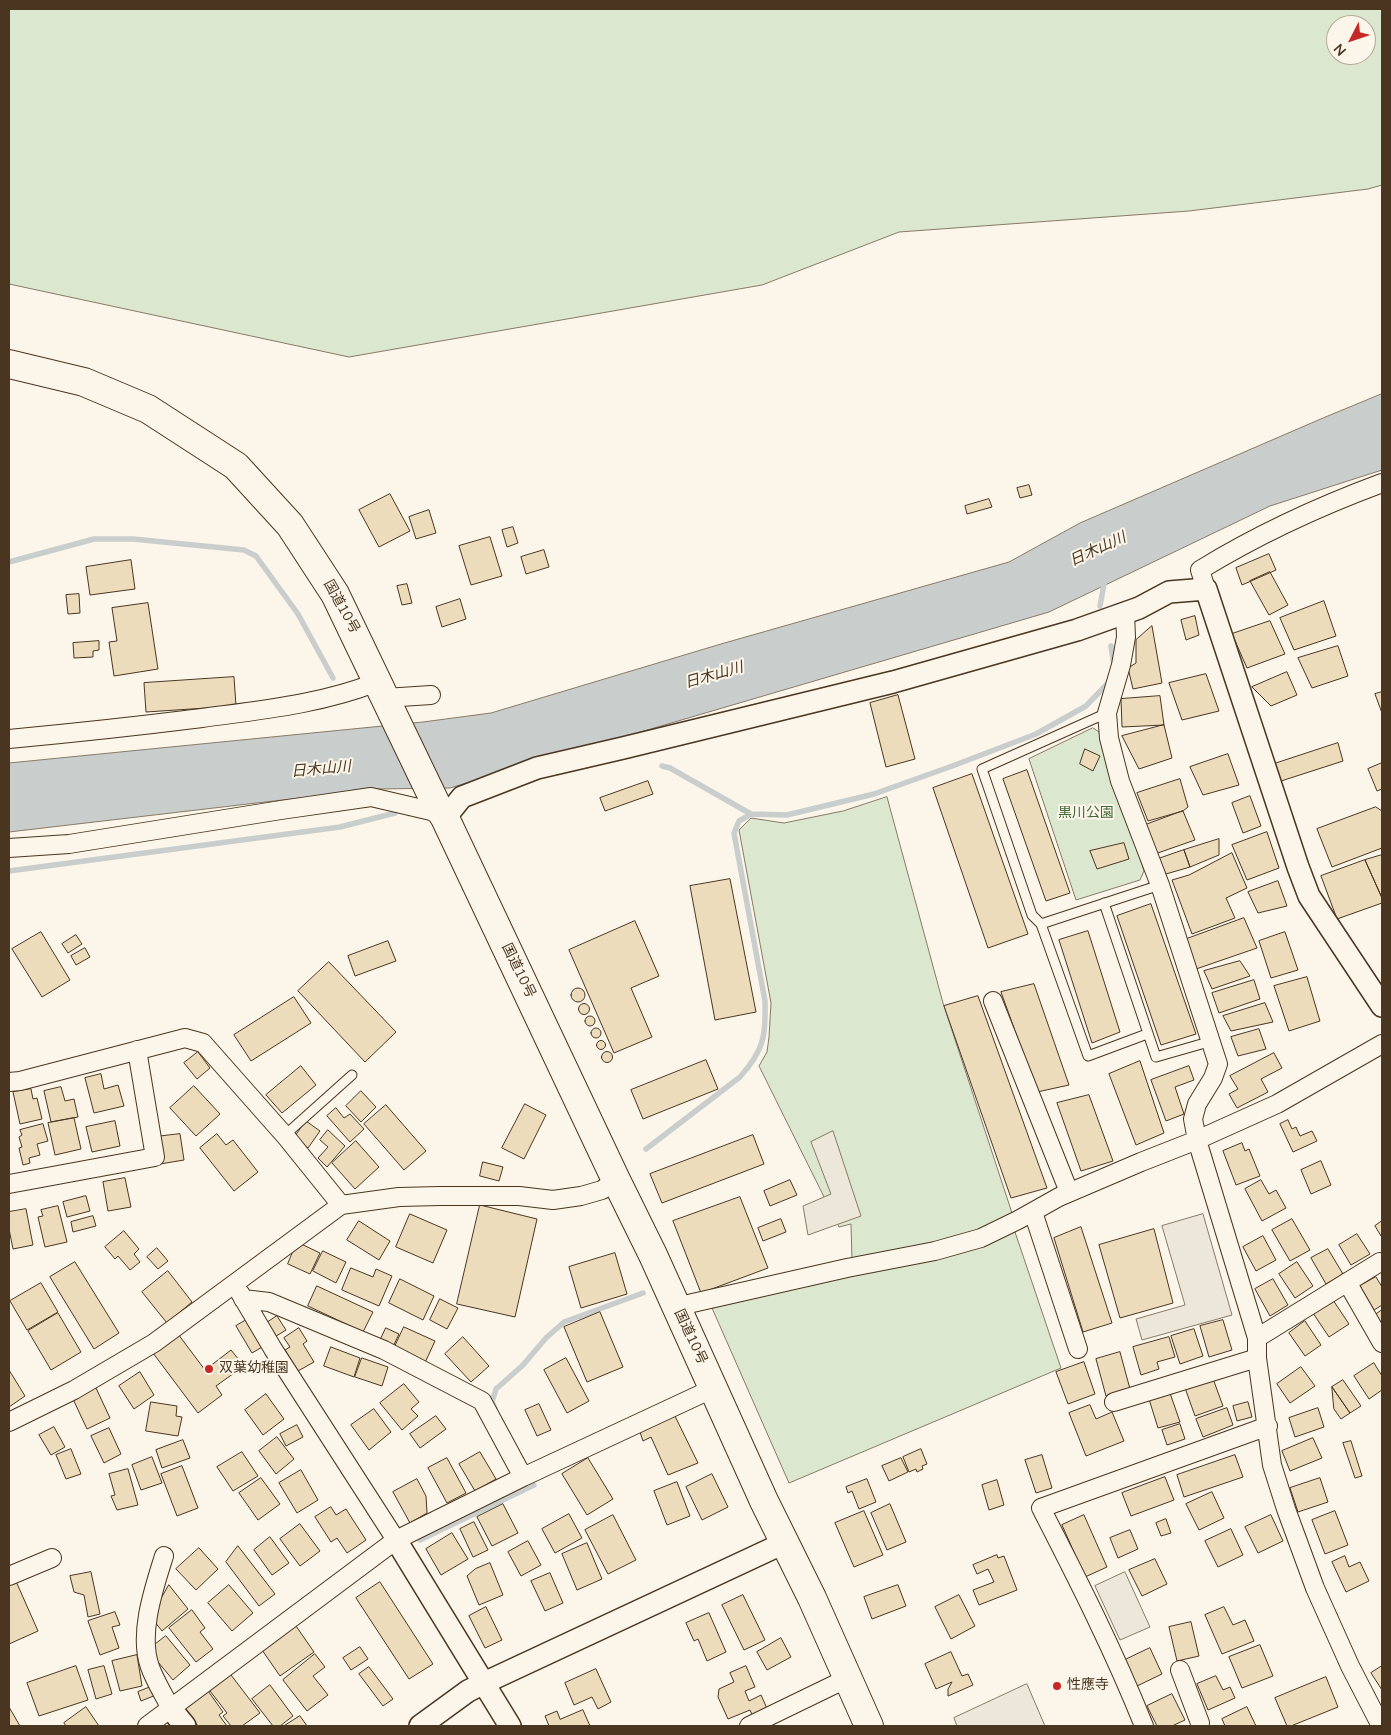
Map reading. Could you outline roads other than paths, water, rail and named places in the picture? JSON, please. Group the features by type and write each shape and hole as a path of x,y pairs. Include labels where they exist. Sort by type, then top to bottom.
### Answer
{"highway":[{"name":"国道10号","path":"9,364 84,382 148,409 236,466 290,525 335,594 653,1255 675,1307 714,1388 764,1501 812,1598 869,1726"}],"street":[{"path":"1382,483 1296,519 1233,550 1200,570 1298,867 1310,896 1382,1006"},
{"path":"9,848 69,844 371,797 431,811 441,811 462,797 537,768 893,682 1077,630 1125,613 1169,592 1206,589"},
{"path":"1125,613 1126,637 1121,665 1107,714 1109,738 1120,781 1160,885 1218,1064 1213,1078 1197,1104 1193,1119 1197,1140 1257,1338 1257,1358 1272,1465 1315,1588 1350,1666 1382,1726"},
{"path":"9,739 86,732 277,708 360,689 385,700 431,695"},
{"path":"993,1001 1069,1192"},
{"path":"9,1082 20,1081 185,1038 203,1044 285,1135 341,1205"},
{"path":"675,1307 935,1250 981,1238 1069,1192 1197,1140 1277,1104 1382,1044"},
{"path":"9,1184 155,1157 137,1050"},
{"path":"9,1422 74,1390 239,1292 316,1222 341,1205 408,1196 519,1196 553,1200 581,1196 602,1190 616,1180"},
{"path":"1032,1212 1078,1350"},
{"path":"1257,1338 1380,1262"},
{"path":"1347,1282 1382,1343"},
{"path":"239,1292 269,1302 384,1350 482,1401 523,1477"},
{"path":"239,1292 396,1540 510,1726"},
{"path":"1114,1402 1257,1358"},
{"path":"147,1726 396,1540 523,1477 714,1388"},
{"path":"1144,1726 1124,1675 1094,1610 1041,1508 1268,1426"},
{"path":"420,1726 468,1691 484,1682 784,1543"},
{"path":"164,1556 151,1600 146,1641 149,1666 171,1709 185,1726"},
{"path":"9,1576 52,1558"},
{"path":"1180,1670 1198,1725"},
{"path":"749,1726 848,1678"}],"lane":[{"path":"1107,714 982,769 1032,915 1041,924 1088,1056 1148,1034"},
{"path":"1041,924 1160,885"},
{"path":"1104,904 1156,1057 1212,1041"},
{"path":"285,1135 352,1075"}],"water":[{"name":"日木山川","path":"1382,394 1382,470 1270,506 1049,612 450,788 376,789 9,832 9,763 423,722 491,713 721,644 1009,562 1080,523"}],"waterway":[{"path":"9,562 94,539 133,539 244,550 256,556 298,614 333,678"},
{"path":"1100,606 1105,579"},
{"path":"1111,646 1114,666"},
{"path":"662,766 670,768 751,814 787,815 874,794 1036,734 1086,706 1109,682"},
{"path":"9,871 340,827 395,813"},
{"path":"646,1149 740,1077 754,1059 762,1042 765,1024 765,1001 734,833 739,821 751,814"},
{"path":"495,1408 492,1402 496,1389 523,1365 546,1338 564,1322 643,1293"},
{"path":"420,1540 534,1485"}],"place":[{"name":"双葉幼稚園","path":"209,1369"},
{"name":"性應寺","path":"1057,1686"}],"park label":[{"name":"黒川公園","path":"1086,814"}]}
